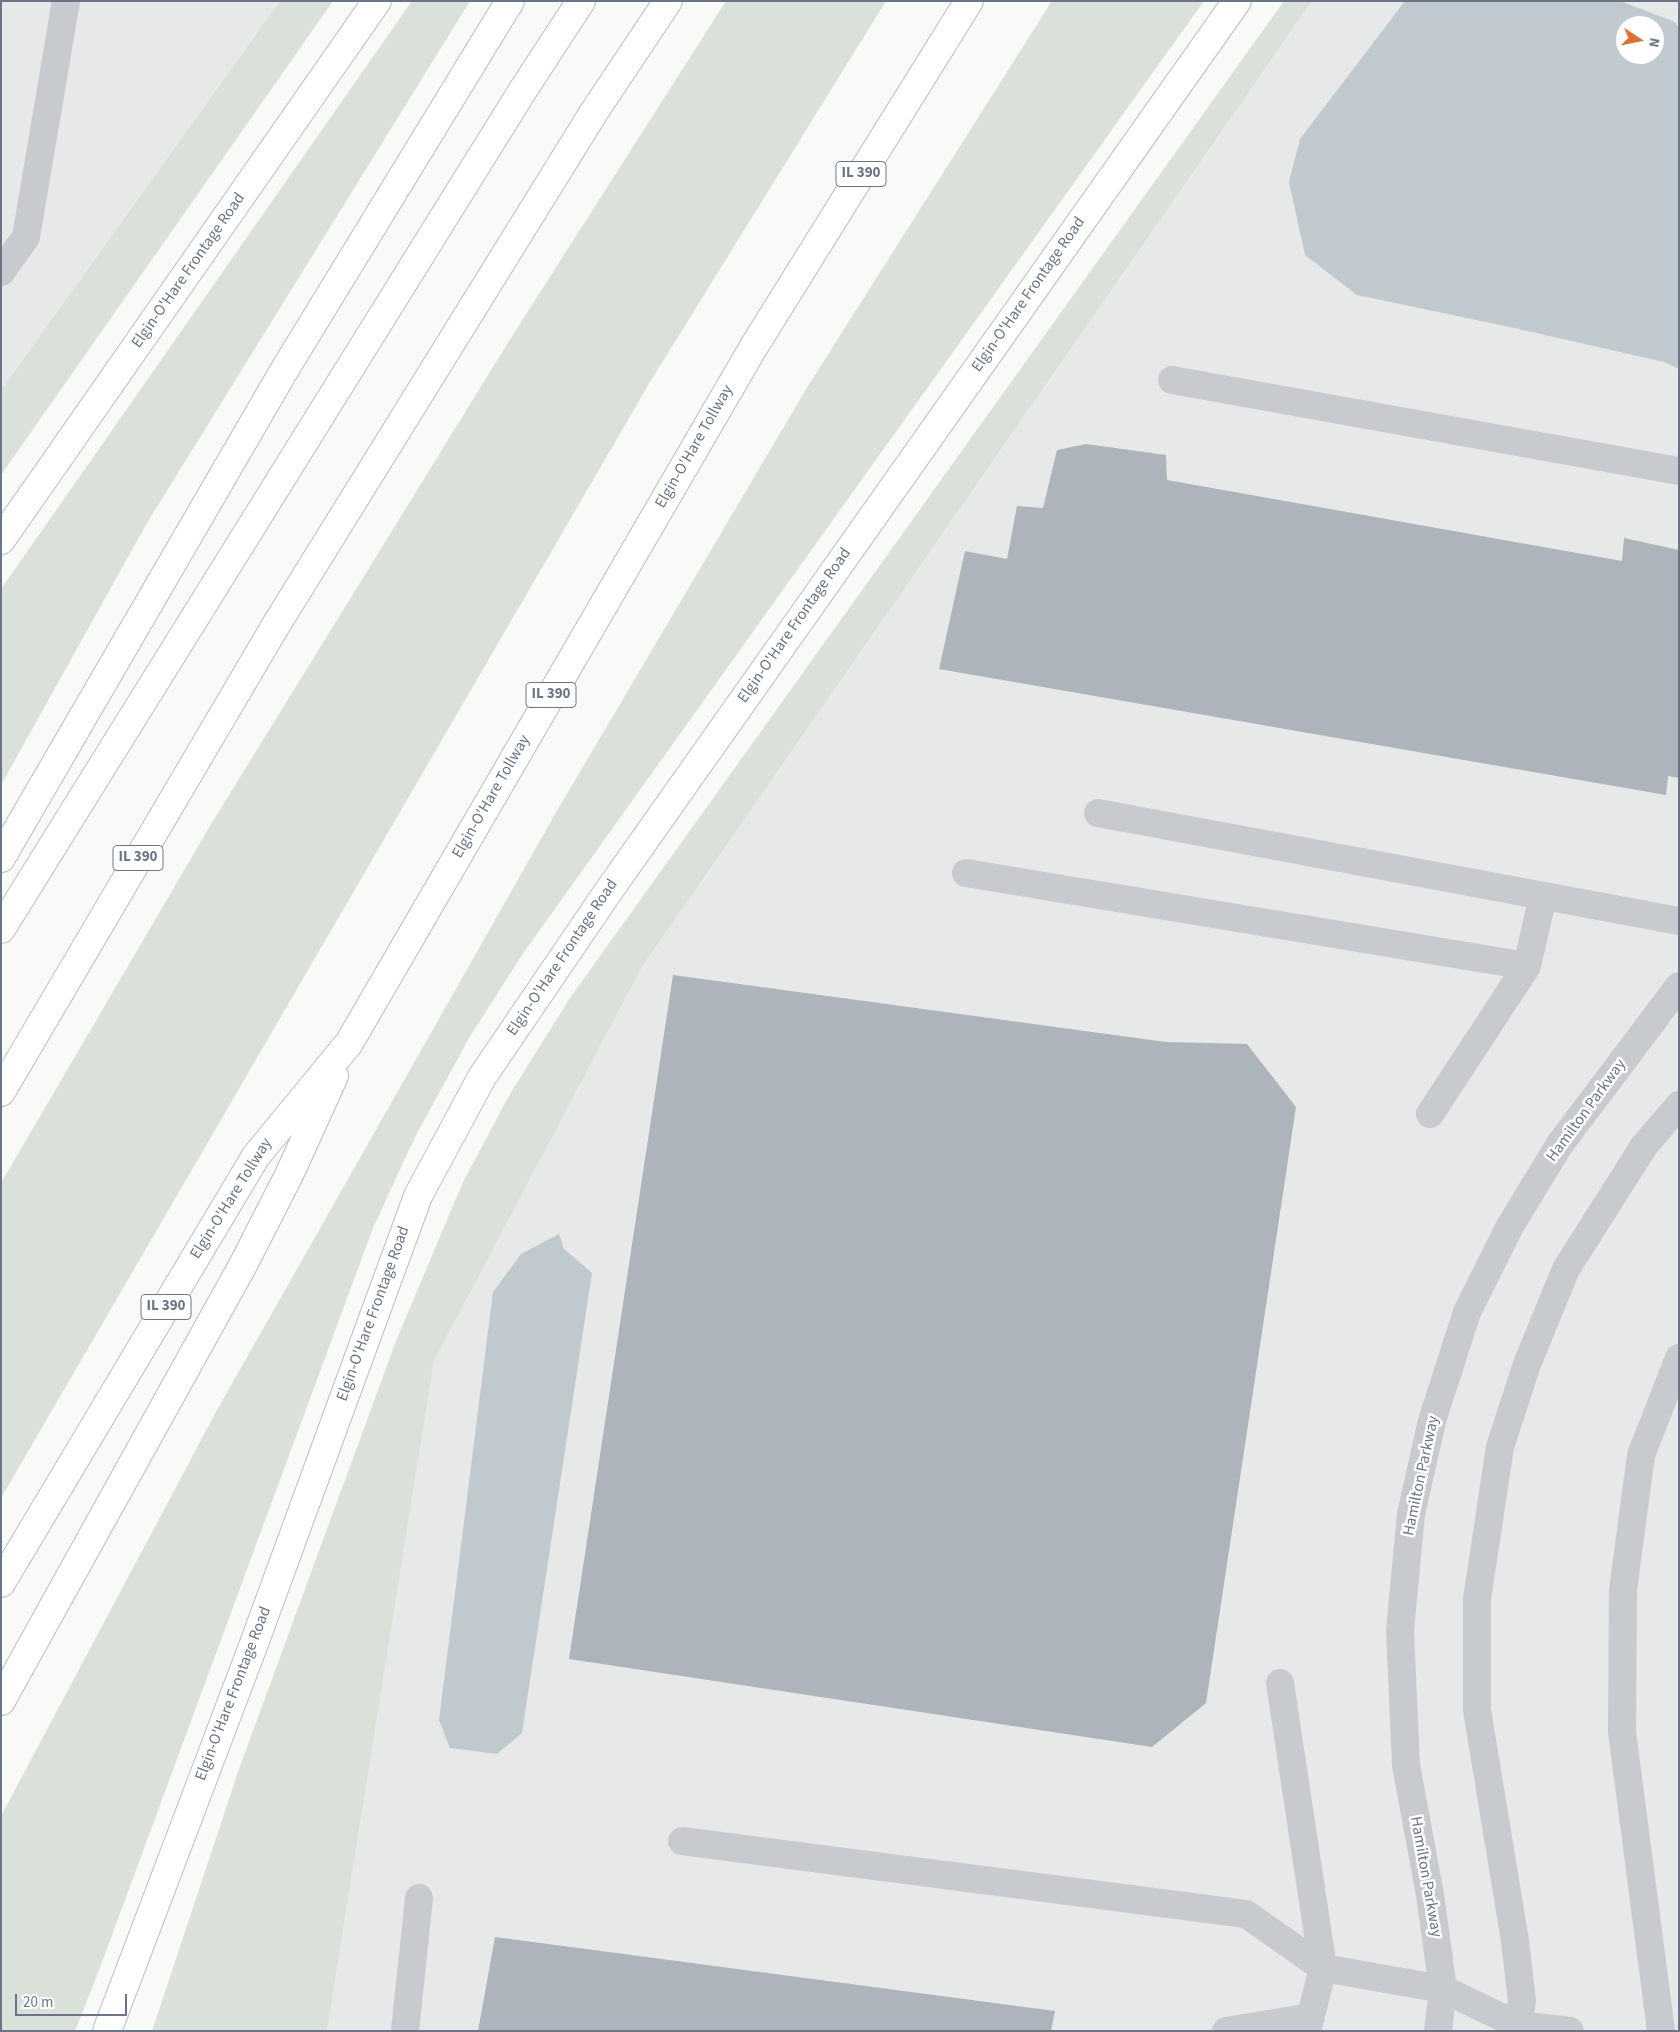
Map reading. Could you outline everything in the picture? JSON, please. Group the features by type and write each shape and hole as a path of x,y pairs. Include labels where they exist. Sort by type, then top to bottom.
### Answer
{"main road":[{"name":"Elgin-O'Hare Frontage Road","path":"1,540 377,1"},
{"path":"1,858 285,369 510,1"},
{"path":"1,929 523,90 581,1"},
{"name":"IL 390","path":"1,1092 276,625 594,112 668,1"},
{"name":"Elgin-O'Hare Tollway","path":"1,1583 256,1156 349,1043 753,348 969,1"},
{"name":"Elgin-O'Hare Frontage Road","path":"107,2031 252,1649 411,1212 482,1077 610,888 1237,1"},
{"path":"1,1701 243,1265 290,1175 349,1043"}],"street":[{"path":"1,272 26,237 66,1"},
{"path":"1172,380 1679,471"},
{"path":"1098,813 1679,921"},
{"path":"966,873 1527,966"},
{"path":"1430,1114 1527,966 1543,896"},
{"name":"Hamilton Parkway","path":"1438,2031 1442,1989 1430,1895 1406,1765 1400,1630 1411,1514 1432,1422 1467,1312 1510,1226 1560,1144 1679,986"},
{"path":"1517,2028 1522,2000 1515,1940 1477,1710 1477,1599 1500,1447 1527,1364 1566,1269 1644,1146 1679,1105"},
{"path":"1661,2031 1622,1732 1622,1590 1641,1455 1679,1358"},
{"path":"1226,2031 1309,2024 1323,1968 1280,1683"},
{"path":"682,1841 1246,1914 1323,1968 1442,1989 1517,2028 1570,2031"},
{"path":"405,2031 419,1898"}],"shaded area":[{"path":"1,1 280,1 1,390"},
{"path":"280,1 333,1 1,475 1,390"},
{"path":"412,1 470,1 147,523 1,785 1,589"},
{"path":"726,1 886,1 650,382 1,1498 1,1183 210,826 509,341"},
{"path":"1052,1 1204,1 524,952 469,1038 415,1137 373,1228 75,2031 1,2031 1,1816 217,1410 558,809 808,386"},
{"path":"1284,1 1312,1 642,967 434,1361 327,2031 152,2031 239,1769 396,1341 463,1182 510,1094 570,998"},
{"path":"1312,1 1679,1 1679,2031 327,2031 434,1361 642,967"},
{"path":"1405,1 1620,1 1657,15 1615,15 1615,65 1665,65 1665,18 1675,22 1679,28 1679,369 1664,362 1357,295 1305,255 1289,182 1300,139"},
{"path":"559,1234 564,1249 592,1273 522,1733 497,1754 450,1748 439,1720 493,1292 521,1254"}],"building":[{"path":"1086,444 1166,455 1167,480 1622,561 1624,538 1679,550 1679,778 1668,776 1666,795 939,669 965,551 1007,559 1017,506 1043,508 1057,450"},
{"path":"673,975 1166,1042 1247,1044 1296,1107 1206,1703 1152,1747 569,1659"},
{"path":"495,1937 1055,2011 1051,2031 478,2031"}]}
